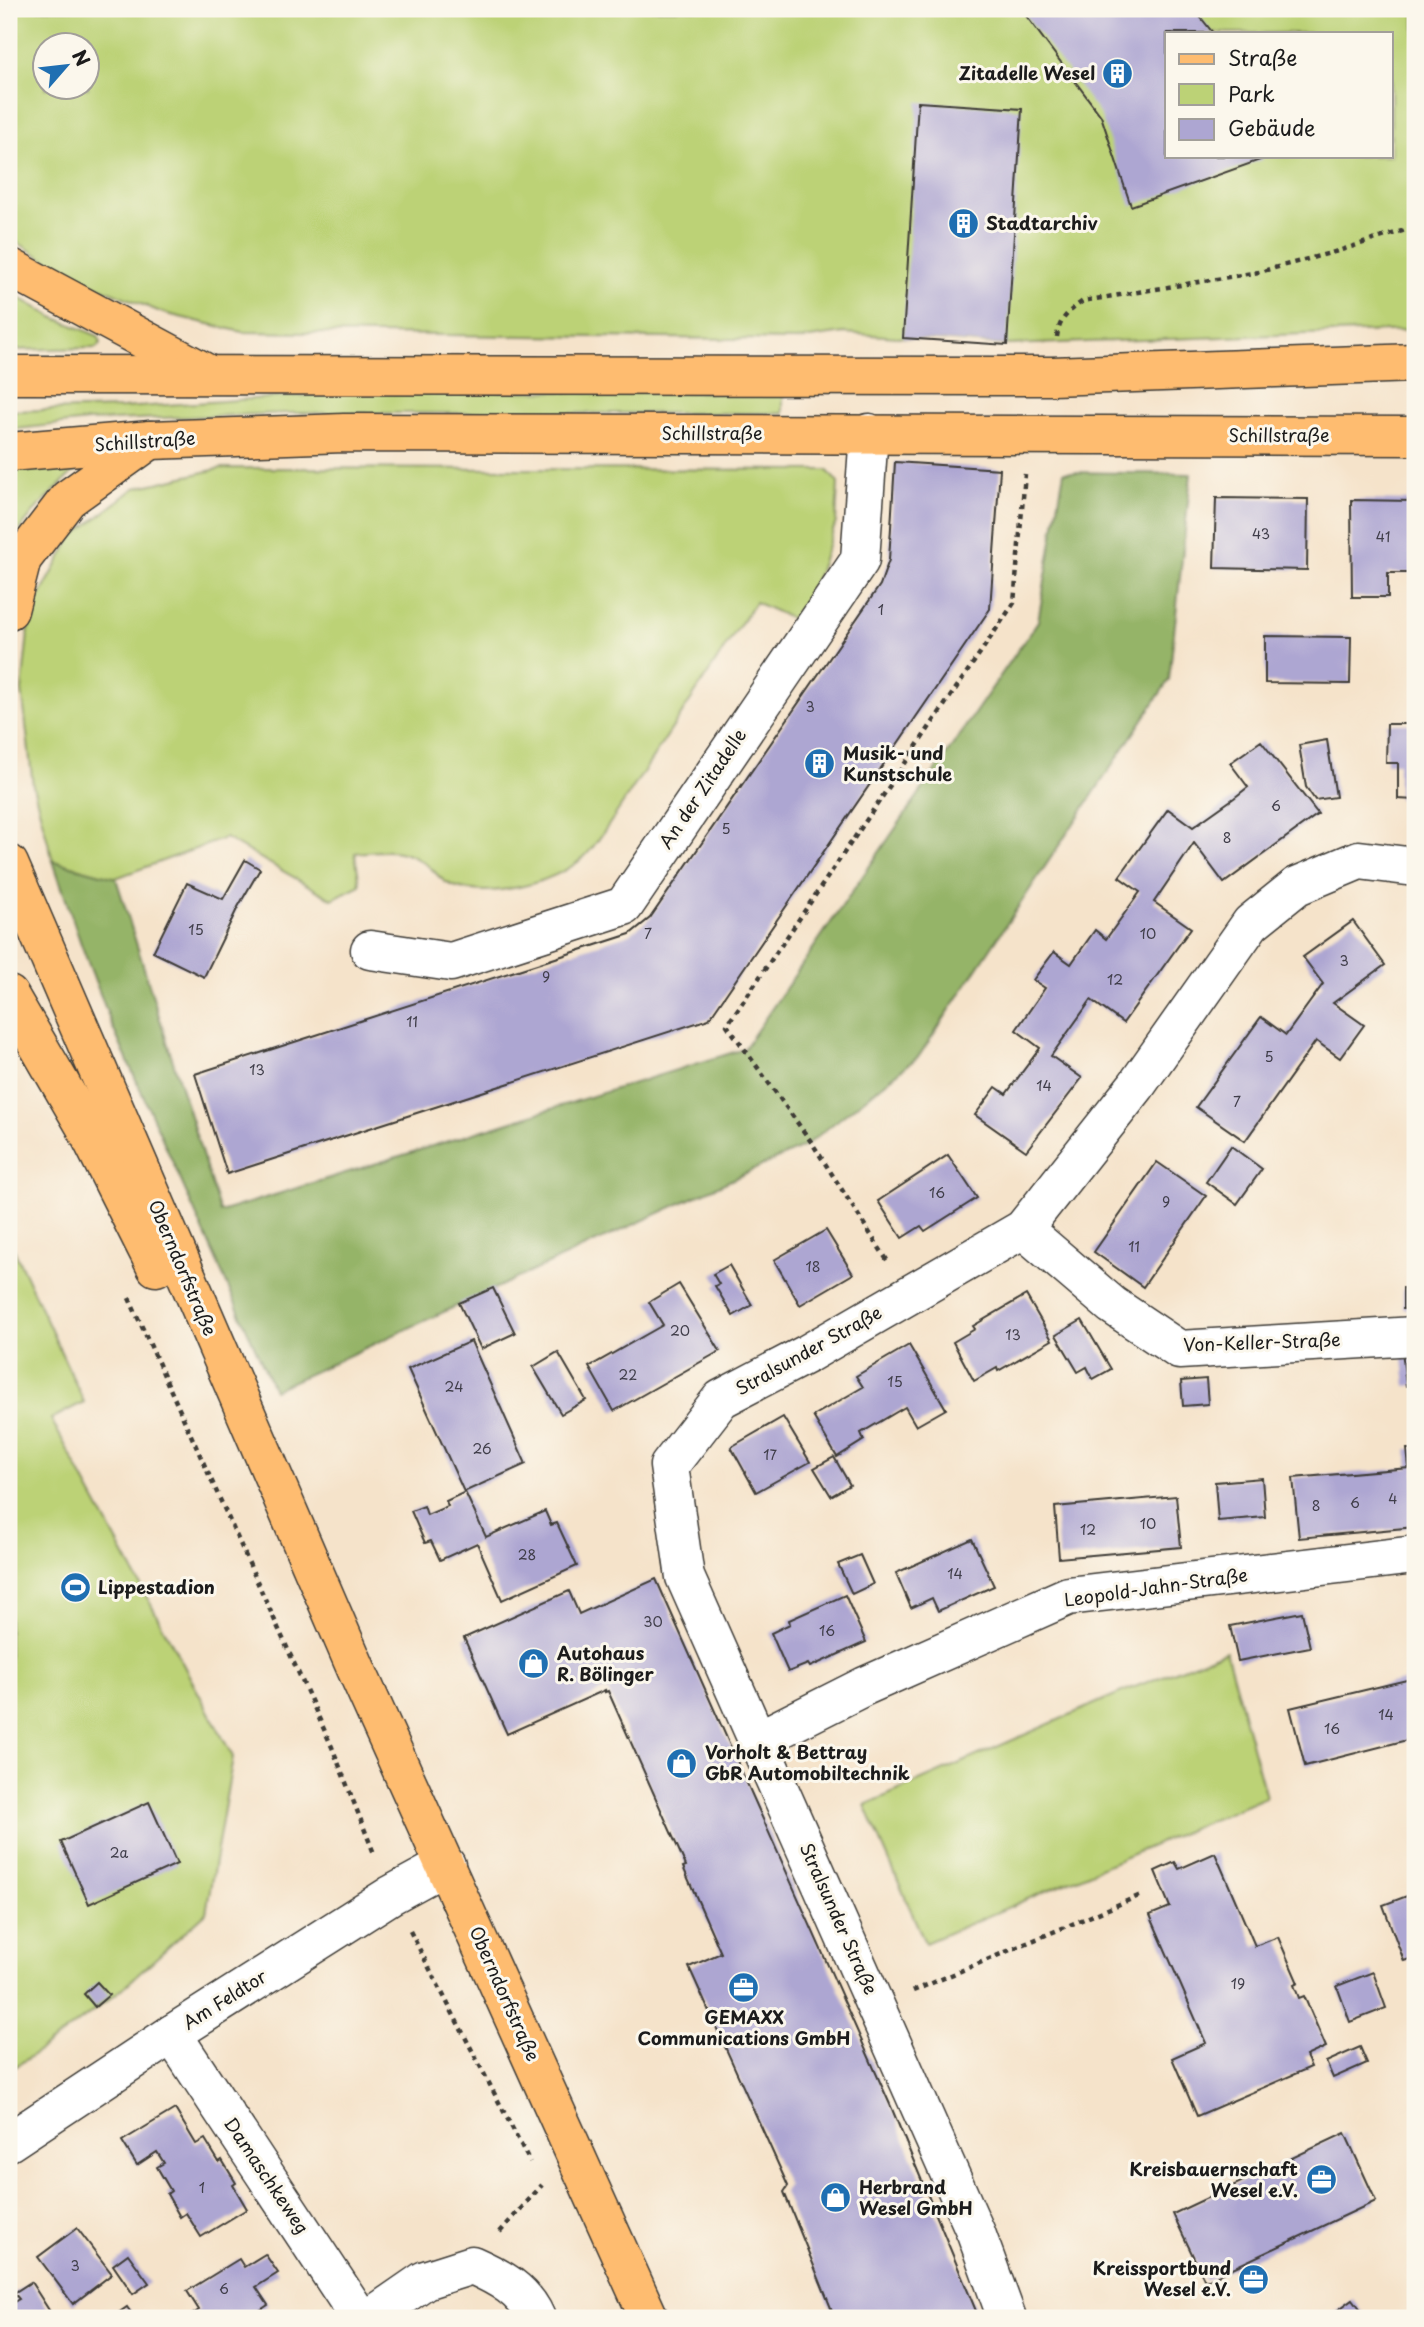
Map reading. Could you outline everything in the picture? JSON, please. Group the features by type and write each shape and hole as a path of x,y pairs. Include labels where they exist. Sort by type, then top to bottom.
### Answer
{"main road":[{"path":"9,268 211,375"},
{"path":"9,376 1052,376 1415,363"},
{"path":"869,433 871,375"},
{"name":"Schillstraße","path":"9,452 151,440 344,433 1415,436"},
{"path":"9,610 22,559 68,499 151,440"},
{"name":"Oberndorfstraße","path":"9,864 357,1671 649,2318"},
{"name":"Oberndorfstraße","path":"9,995 85,1126 357,1671"}],"street":[{"name":"An der Zitadelle","path":"370,950 452,962 624,906 860,560 869,433"},
{"name":"Stralsunder Straße","path":"1007,2318 976,2234 685,1577 669,1466 721,1399 807,1354 1023,1229 1136,1086 1251,923 1297,886 1359,860 1415,867"},
{"name":"Von-Keller-Straße","path":"1023,1229 1112,1305 1179,1350 1415,1336"},
{"name":"Leopold-Jahn-Straße","path":"758,1740 865,1686 1068,1596 1415,1555"},
{"name":"Am Feldtor","path":"9,2142 172,2034 391,1895 446,1865"},
{"name":"Damaschkeweg","path":"172,2034 360,2318"},
{"path":"370,2318 425,2280 472,2265 506,2281 532,2308 536,2318"}],"path":[{"path":"1052,376 1058,325 1068,312 1083,301 1259,272 1415,227"},
{"path":"908,1295 812,1143 726,1025 1014,603 1029,435"},
{"path":"125,1291 332,1747 391,1895 548,2195"},
{"path":"877,2007 1141,1895"},
{"path":"472,2265 542,2185"}],"green space":[{"path":"9,9 1415,9 1415,330 1007,345 844,333 796,340 242,332 163,313 99,287 42,258 9,237"},
{"path":"9,292 53,317 98,336 101,343 96,348 9,350"},
{"path":"371,391 783,392 783,413 288,413 87,421 9,430 9,411 122,408"},
{"path":"74,464 76,469 37,508 12,540 9,537 9,470"},
{"path":"222,468 827,470 838,483 836,522 816,580 795,620 755,602 595,845 571,867 555,875 518,887 480,891 447,883 427,865 401,852 355,853 360,885 332,899 225,838 116,878 53,861 33,786 22,690 30,614 72,537 135,488"},
{"path":"1064,472 1191,474 1169,680 919,1056 805,1146 274,1390 113,1028 53,861 116,878 220,1212 744,1049 1038,621"},
{"name":"Lippestadion","path":"9,1239 84,1402 51,1419 233,1757 206,1913 122,1989 9,2071"},
{"path":"1226,1651 1266,1797 925,1943 865,1805 1122,1692"}],"building":[{"name":"Zitadelle Wesel","path":"1021,9 1194,9 1212,32 1165,32 1165,158 1263,159 1131,206 1101,116"},
{"name":"Stadtarchiv","path":"918,102 1022,109 1007,345 903,338"},
{"name":"Musik- und Kunstschule","path":"895,462 1000,469 990,609 709,1019 227,1174 195,1074 630,934 650,918 880,585 889,560"},
{"path":"1216,498 1308,499 1307,570 1214,568"},
{"path":"1351,500 1415,501 1415,573 1388,573 1388,597 1352,597"},
{"path":"1265,636 1351,637 1350,684 1265,683"},
{"path":"1387,724 1415,724 1415,800 1398,799 1398,763 1386,763"},
{"path":"1327,740 1336,797 1315,800 1306,787 1299,745"},
{"path":"1261,741 1318,814 1224,883 1194,843 1154,902 1191,928 1123,1023 1091,1000 1051,1056 1082,1078 1026,1151 975,1115 996,1087 1006,1094 1040,1048 1016,1030 1045,988 1033,980 1054,952 1071,964 1095,930 1106,939 1140,892 1119,877 1168,809 1193,827 1234,798 1248,787 1230,763"},
{"path":"245,860 260,869 204,977 153,952 187,883 223,899"},
{"path":"1353,921 1385,965 1333,1003 1364,1025 1340,1058 1316,1041 1245,1141 1196,1107 1261,1017 1286,1035 1323,984 1303,957"},
{"path":"1231,1146 1262,1169 1237,1204 1206,1182"},
{"path":"948,1155 977,1198 925,1231 921,1226 902,1238 878,1201"},
{"path":"1157,1162 1206,1196 1143,1287 1094,1252"},
{"path":"826,1230 853,1274 800,1305 774,1260"},
{"path":"729,1265 752,1305 733,1316 715,1286 719,1284 713,1274"},
{"path":"679,1284 720,1351 614,1411 589,1367 663,1325 649,1302"},
{"path":"493,1288 515,1333 481,1349 459,1303"},
{"path":"1403,1288 1415,1289 1415,1309 1403,1309"},
{"path":"1026,1295 1052,1340 998,1371 997,1368 974,1381 953,1342 975,1329 973,1326"},
{"path":"1082,1320 1111,1369 1093,1379 1087,1367 1078,1372 1056,1335"},
{"path":"471,1341 526,1464 464,1492 408,1369"},
{"path":"909,1345 946,1409 916,1426 905,1407 861,1433 864,1440 837,1457 813,1416 863,1387 856,1376"},
{"path":"1415,1348 1415,1385 1406,1386 1402,1350"},
{"path":"558,1352 586,1400 561,1414 533,1367"},
{"path":"1206,1379 1208,1404 1183,1406 1181,1381"},
{"path":"783,1417 810,1462 756,1492 731,1447"},
{"path":"1407,1449 1415,1449 1415,1527 1299,1538 1293,1478 1409,1468"},
{"path":"834,1457 850,1485 831,1496 814,1468"},
{"path":"1262,1478 1265,1517 1218,1521 1215,1482"},
{"path":"465,1492 486,1537 545,1511 551,1525 557,1523 577,1566 502,1600 477,1543 440,1560 431,1541 425,1543 411,1511 424,1506 427,1515 448,1506 446,1501"},
{"path":"1176,1496 1181,1547 1059,1558 1055,1507"},
{"path":"972,1539 994,1586 938,1611 932,1598 911,1608 896,1573"},
{"path":"860,1555 873,1584 852,1594 838,1564"},
{"path":"656,1579 892,2109 979,2318 835,2318 784,2192 788,2186 689,1967 721,1953 683,1867 686,1866 608,1691 507,1734 464,1638 569,1591 579,1614"},
{"path":"845,1595 866,1642 810,1667 808,1664 788,1672 771,1633 790,1624 789,1620"},
{"path":"1302,1612 1310,1647 1238,1661 1230,1626"},
{"path":"1415,1678 1415,1738 1305,1766 1290,1708"},
{"path":"149,1802 177,1864 89,1904 61,1842"},
{"path":"1215,1853 1255,1946 1278,1937 1298,1983 1294,1985 1299,1998 1304,1996 1326,2047 1306,2056 1311,2067 1197,2116 1172,2058 1206,2043 1150,1915 1170,1907 1155,1871 1175,1862 1179,1869"},
{"path":"1415,1893 1415,1957 1404,1961 1383,1905"},
{"path":"1373,1972 1386,2008 1350,2022 1337,1986"},
{"path":"97,1982 109,1995 95,2007 84,1994"},
{"path":"1360,2047 1367,2063 1333,2078 1326,2062"},
{"path":"175,2109 196,2144 205,2139 219,2162 222,2160 247,2209 201,2237 186,2213 180,2217 167,2194 171,2191 157,2167 164,2163 157,2152 137,2165 122,2141"},
{"path":"1345,2133 1376,2201 1205,2281 1173,2214"},
{"path":"77,2228 112,2274 73,2304 38,2257"},
{"path":"128,2254 149,2283 133,2294 113,2265"},
{"path":"265,2254 278,2273 256,2287 268,2305 248,2318 187,2318 199,2310 187,2291 239,2259 244,2267"},
{"path":"31,2282 54,2318 9,2318 9,2305 19,2299 14,2293"},
{"path":"1353,2299 1367,2318 1327,2318"},
{"path":"127,2307 135,2318 111,2318"}],"place":[{"name":"Zitadelle Wesel","path":"1118,74"},
{"name":"Stadtarchiv","path":"963,224"},
{"name":"Musik- und Kunstschule","path":"820,764"},
{"name":"Lippestadion","path":"75,1588"},
{"name":"Autohaus R. Bölinger","path":"534,1664"},
{"name":"Vorholt & Bettray GbR Automobiltechnik","path":"682,1763"},
{"name":"GEMAXX Communications GmbH","path":"744,1988"},
{"name":"Kreisbauernschaft Wesel e.V.","path":"1321,2180"},
{"name":"Herbrand Wesel GmbH","path":"836,2198"},
{"name":"Kreissportbund Wesel e.V.","path":"1254,2279"}]}
